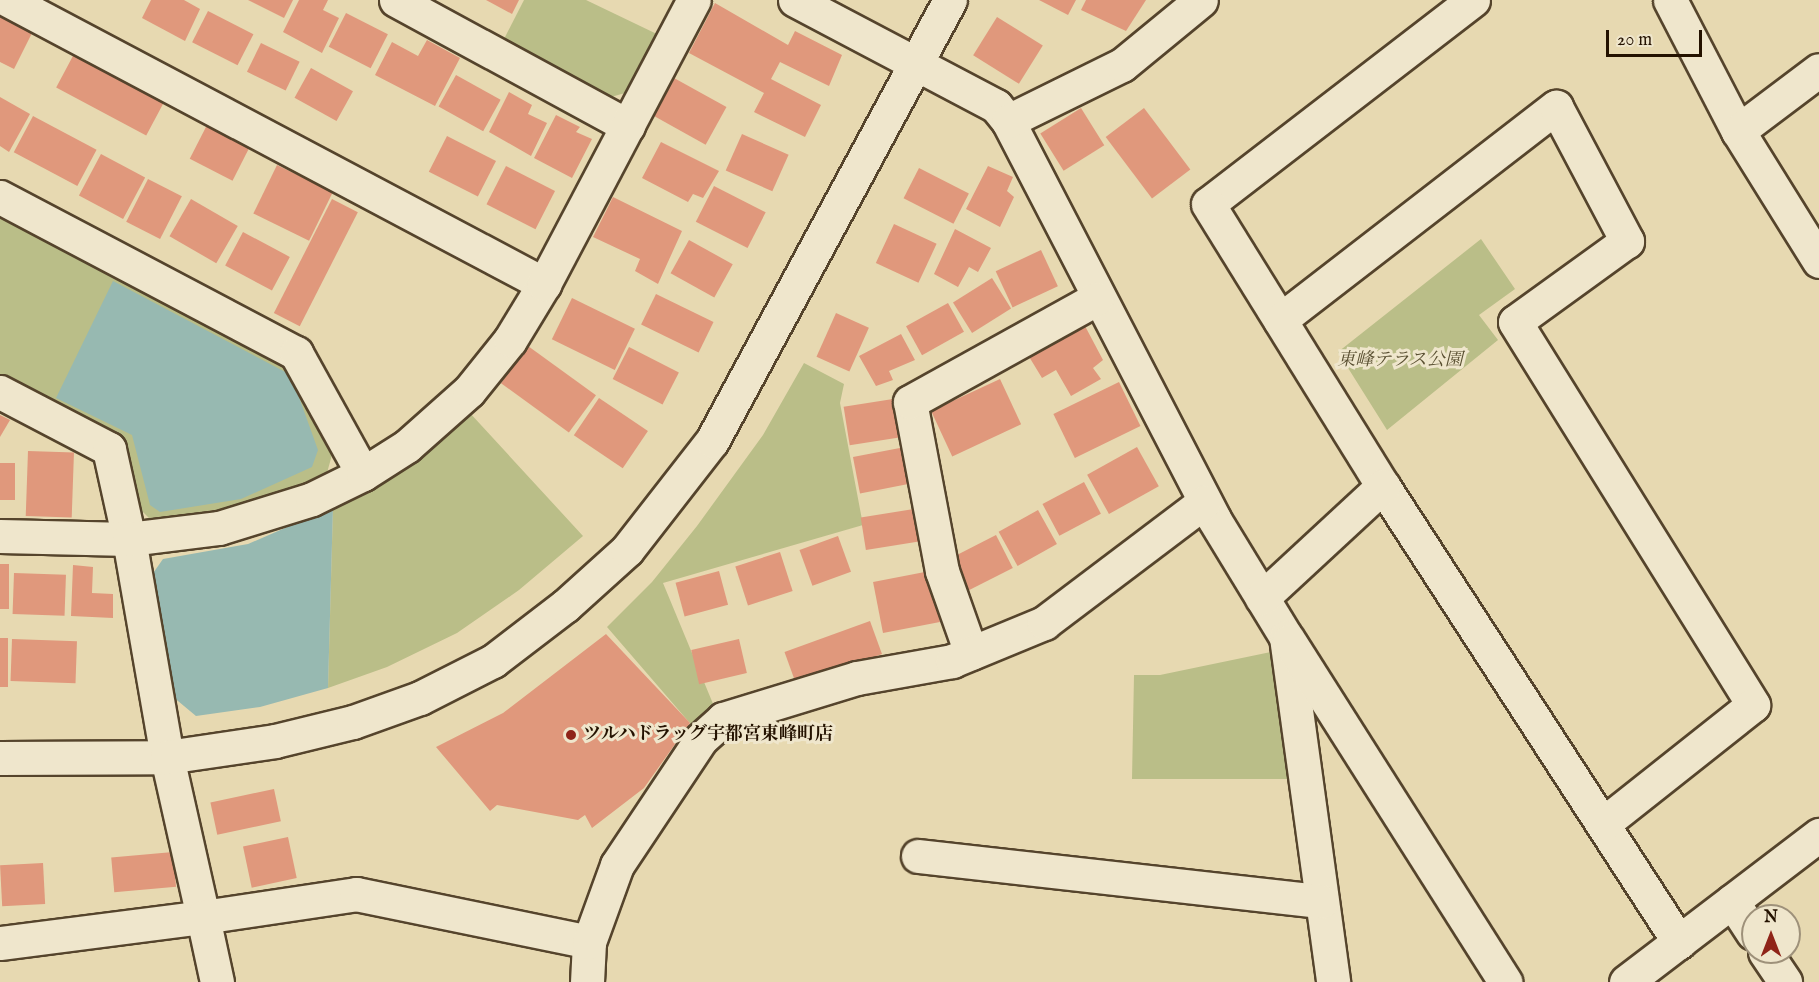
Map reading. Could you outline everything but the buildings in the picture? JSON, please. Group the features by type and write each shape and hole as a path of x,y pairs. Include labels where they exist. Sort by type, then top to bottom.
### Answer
{"street":[{"path":"8,0 544,284"},
{"path":"396,0 628,126"},
{"path":"0,536 129,539 219,528 275,513 363,474 407,446 469,392 510,340 544,284 694,0"},
{"path":"795,0 996,106 1008,121 1096,299 1204,502 1262,598 1287,648 1505,982"},
{"path":"0,758 167,757 286,738 353,722 420,698 493,661 565,606 627,550 712,441 950,0"},
{"path":"1008,121 1122,65 1201,0"},
{"path":"1473,0 1208,204 1383,486 1679,942"},
{"path":"1670,0 1738,131 1819,261"},
{"path":"1738,131 1819,70"},
{"path":"1280,320 1556,107 1627,241 1515,322 1753,705 1603,824"},
{"path":"0,197 297,353 363,474"},
{"path":"971,653 942,571 910,402 1096,299"},
{"path":"0,392 109,449 129,539 167,757 216,982"},
{"path":"1262,598 1383,486"},
{"path":"586,982 589,942 617,865 701,739 723,719 857,678 952,661 1044,623 1204,502"},
{"path":"1287,648 1332,982"},
{"path":"1626,982 1819,835"},
{"path":"918,856 1322,901"},
{"path":"0,943 203,917 356,894 589,942"},
{"path":"1732,901 1741,915"},
{"path":"1773,964 1785,982"}],"green space":[{"path":"524,0 586,0 661,36 632,91 611,97 503,41"},
{"path":"0,212 280,366 291,375 333,451 327,473 281,494 225,509 150,519 138,507 123,441 0,377"},
{"name":"東峰テラス公園","path":"1481,239 1515,289 1479,315 1498,340 1387,430 1338,352"},
{"path":"804,363 844,384 840,403 863,525 663,583 716,711 695,729 607,627 652,582 697,526 763,435"},
{"path":"469,412 583,536 519,590 457,633 387,667 328,688 333,507 414,458"},
{"path":"1275,651 1293,779 1132,779 1134,675 1160,675"}],"water":[{"path":"113,281 291,375 318,450 312,467 241,499 160,512 150,505 132,435 56,398"},
{"path":"333,507 328,688 260,707 196,716 172,696 151,576 163,559 248,544"}],"place":[{"name":"ツルハドラッグ宇都宮東峰町店","path":"571,735"}]}
